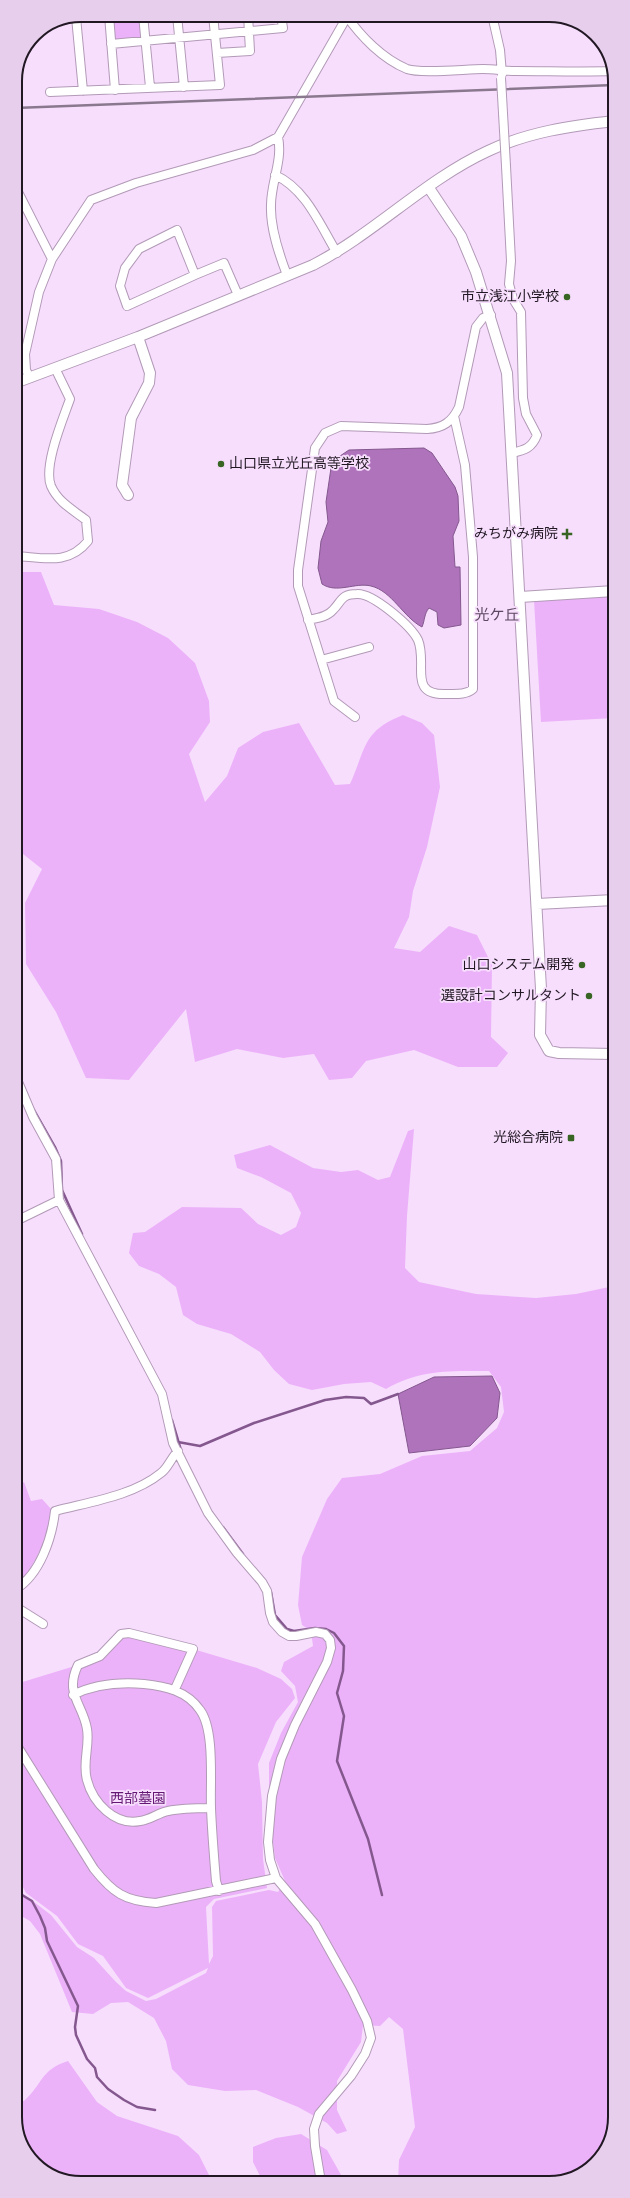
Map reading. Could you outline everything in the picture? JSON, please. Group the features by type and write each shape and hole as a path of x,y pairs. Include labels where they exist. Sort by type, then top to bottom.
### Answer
{"street":[{"path":"77,22 83,91"},
{"path":"110,22 115,90"},
{"path":"144,22 150,88"},
{"path":"178,22 184,87"},
{"path":"50,92 220,85 214,22"},
{"path":"217,53 250,51 248,22"},
{"path":"112,44 283,28 282,22"},
{"path":"30,378 26,370 25,354 35,306 52,259 91,200 136,183 253,150 278,137 344,22"},
{"path":"351,22 357,30 378,50 395,63 409,69 421,71 502,74 607,71"},
{"path":"493,22 502,74 511,261 509,284 513,299 521,312 523,398 526,414 537,435 534,444 525,450 512,453"},
{"path":"22,381 138,337 337,253 454,170 487,151 520,137 566,126 608,122"},
{"path":"278,137 280,146 271,206 273,225 287,275"},
{"path":"275,175 295,187 309,206 337,253"},
{"path":"429,188 460,236 476,272 491,315 507,373 537,904 541,989 540,1035 543,1044 549,1051 559,1053 608,1054"},
{"path":"22,200 52,259"},
{"path":"195,275 177,230 138,249 125,268 120,286 127,306 224,263 238,295"},
{"path":"355,717 334,701 298,586 298,570 315,448 319,439 325,433 341,426 438,428 454,416 459,407 476,327 483,318 491,315"},
{"path":"128,495 122,485 131,418 149,383 150,373 138,337"},
{"path":"22,556 62,558 79,552 88,541 86,520 64,505 51,485 50,461 70,399 55,368"},
{"path":"308,620 324,617 334,610 338,601 346,596 367,594 413,632 420,649 421,681 426,690 435,694 468,693 473,689 472,557 465,465 454,416"},
{"path":"520,598 608,591"},
{"path":"321,660 369,647"},
{"path":"537,904 608,900"},
{"path":"22,1091 33,1117 56,1160 59,1200 162,1394 173,1443 208,1513 237,1553 262,1582 267,1591 270,1613 273,1622 282,1632 289,1636 316,1632 325,1634 330,1640 331,1648 327,1662 295,1725 281,1759 276,1777 268,1842 270,1860 276,1878 315,1924 355,1996 367,2021 371,2038 365,2054 351,2076 319,2114 314,2129 320,2176"},
{"path":"22,1218 59,1200"},
{"path":"22,1585 26,1583 45,1550 55,1511 116,1496 155,1478 163,1472 178,1451"},
{"path":"22,1611 44,1624"},
{"path":"175,1689 193,1649 129,1634 121,1634 100,1656 78,1665 75,1670 73,1695 87,1729 85,1767 87,1780 99,1802 110,1814 121,1821 131,1823 142,1821 170,1810 211,1808"},
{"path":"73,1695 106,1684 127,1683 175,1689 190,1699 200,1709 207,1722 216,1881 219,1891"},
{"path":"22,1754 94,1869 106,1885 116,1892 137,1902 156,1903 219,1891 246,1883 276,1878"}],"green space":[{"path":"112,22 141,22 142,39 114,42"},
{"path":"22,572 41,572 54,605 99,609 137,622 168,638 195,663 209,701 210,722 189,754 205,802 227,776 238,748 263,732 299,723 335,785 350,784 367,742 372,735 390,721 403,715 422,723 434,735 440,787 427,847 413,891 409,917 394,948 420,952 449,926 477,935 492,965 491,1037 508,1053 497,1067 458,1067 414,1050 366,1061 352,1078 329,1080 314,1054 283,1058 237,1049 195,1062 186,1009 129,1080 86,1078 56,1012 26,964 25,903 42,869 23,854"},
{"path":"608,596 608,718 541,722 534,600"},
{"name":"西部墓園","path":"414,1129 407,1216 405,1268 419,1282 476,1294 536,1298 576,1294 608,1287 608,2117 605,2136 600,2147 593,2156 579,2168 561,2175 398,2176 399,2160 415,2127 403,2029 389,2017 380,2026 363,2025 361,2042 337,2081 337,2110 347,2131 337,2134 327,2123 298,2107 256,2090 225,2091 188,2085 172,2069 166,2041 154,2018 128,2002 111,2003 93,2014 72,2012 40,1934 30,1921 22,1916 22,1893 51,1915 77,1947 94,1958 126,1991 146,2001 156,1999 206,1973 208,1968 148,1998 126,1988 103,1956 78,1944 57,1916 26,1893 22,1885 22,1682 78,1665 100,1656 121,1634 193,1649 257,1668 281,1679 292,1689 295,1698 276,1722 258,1764 262,1802 263,1859 267,1888 214,1899 206,1907 209,1964 213,1956 212,1907 216,1901 269,1890 278,1892 285,1881 275,1858 269,1811 269,1763 281,1733 298,1702 295,1686 281,1671 284,1662 313,1646 311,1631 302,1625 298,1605 302,1557 327,1499 342,1478 380,1474 422,1456 470,1451 497,1428 504,1412 501,1387 489,1371 436,1372 399,1382 386,1389 371,1382 344,1384 312,1390 289,1384 274,1370 260,1352 231,1334 197,1324 183,1315 176,1287 159,1274 139,1266 129,1253 133,1233 145,1232 182,1207 241,1208 258,1224 281,1235 296,1227 301,1213 291,1193 261,1177 237,1168 234,1155 270,1145 313,1168 341,1172 358,1170 378,1180 390,1177 408,1131"},
{"path":"24,1482 31,1501 42,1499 52,1510 42,1547 22,1581 22,1484"},
{"path":"68,2061 97,2102 117,2116 178,2136 199,2155 210,2176 77,2176 58,2172 48,2166 30,2147 25,2136 23,2129 22,2101 24,2101 30,2095 47,2073"},
{"path":"301,2134 327,2150 342,2176 260,2176 253,2162 253,2147 276,2138"}],"shaded area":[{"path":"424,448 432,453 455,487 458,496 459,521 453,536 455,567 460,567 461,625 444,628 438,625 437,612 429,608 422,627 415,623 385,593 371,586 359,585 340,588 328,587 322,584 318,568 321,541 328,522 326,502 331,468 337,458 349,450"},
{"path":"492,1376 500,1393 497,1418 470,1446 409,1453 398,1394 434,1377"}],"waterway":[{"path":"34,1110 55,1147 61,1161 62,1190 82,1234"},
{"path":"178,1442 200,1446 254,1423 325,1400 346,1397 364,1398 371,1404 398,1394"},
{"path":"172,1420 181,1450"},
{"path":"223,1527 243,1554"},
{"path":"265,1581 271,1592 275,1615 287,1629 294,1631 315,1628 326,1629 334,1633 344,1646 343,1671 337,1693 344,1716 337,1761 368,1839 382,1895"},
{"path":"22,1895 32,1901 40,1916 45,1928 47,1941 78,2006 75,2027 76,2035 87,2059 95,2068 97,2077 108,2089 124,2100 137,2107 155,2110"}],"railway":[{"path":"22,108 608,85"}],"place":[{"name":"市立浅江小学校","path":"567,297"},
{"name":"山口県立光丘高等学校","path":"221,464"},
{"name":"みちがみ病院","path":"567,534"},
{"name":"山口システム開発","path":"582,965"},
{"name":"選設計コンサルタント","path":"589,996"},
{"name":"光総合病院","path":"571,1138"}],"district":[{"name":"光ケ丘","path":"497,615"}]}
